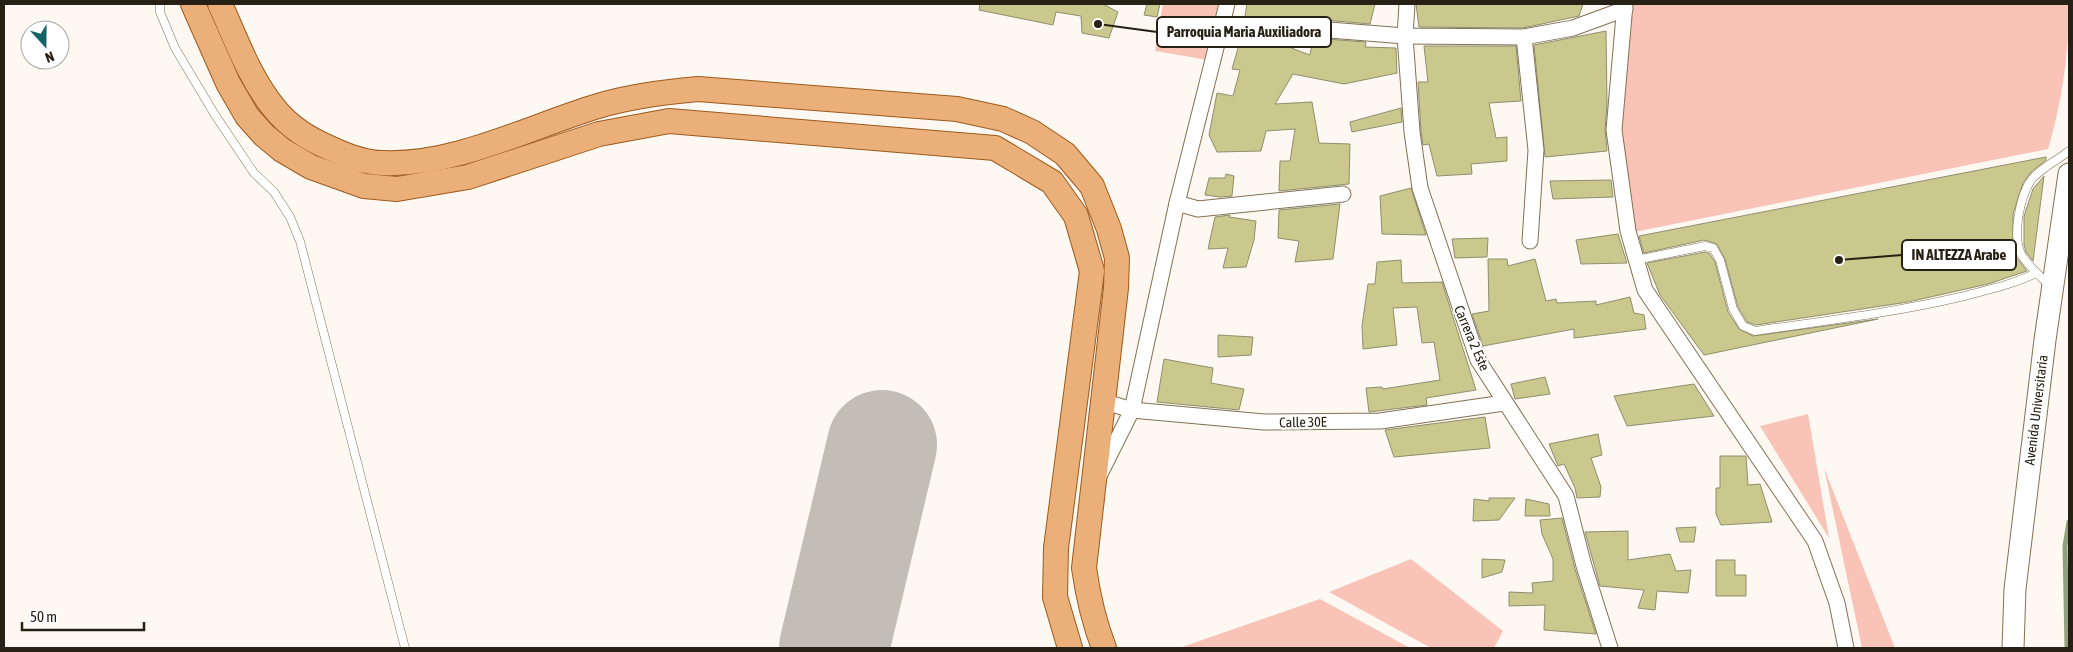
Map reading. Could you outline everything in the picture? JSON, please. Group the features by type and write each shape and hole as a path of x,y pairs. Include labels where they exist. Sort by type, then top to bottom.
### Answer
{"main road":[{"path":"193,4 228,83 247,116 264,135 282,150 312,167 364,186 397,189 468,177 599,134 668,121 995,148 1052,182 1076,216 1092,271 1056,548 1055,597 1070,648"},
{"path":"220,4 247,66 274,108 295,129 319,144 348,156 382,164 456,155 598,106 658,92 698,89 958,109 1003,119 1032,132 1065,154 1092,186 1109,229 1117,258 1116,288 1084,568 1088,598 1104,648"},
{"name":"Avenida Universitaria","path":"2013,648 2015,589 2052,289 2069,174"}],"street":[{"path":"1093,486 1115,447 1132,410 1177,203 1227,4"},
{"name":"Carrera 2 Este","path":"1407,4 1406,36 1412,132 1420,188 1478,360 1504,403 1566,496 1584,566 1610,648"},
{"path":"1304,28 1406,36 1524,37 1573,28 1625,6 1614,130 1628,231 1645,290 1815,541 1837,603 1846,648"},
{"path":"1524,37 1536,150 1530,241"},
{"path":"1177,203 1198,209 1343,194"},
{"name":"Calle 30E","path":"1102,401 1132,410 1264,422 1380,421 1504,403"}],"lane":[{"path":"160,4 160,12 180,57 215,115 254,173 274,192 290,217 300,241 405,648"},
{"path":"2052,289 2022,255 2018,244 2019,215 2024,191 2034,178 2069,151"},
{"path":"1636,260 1705,246 1712,248 1720,260 1733,309 1743,326 1755,331 1912,308 2020,281 2036,273"}],"shaded area":[{"path":"1163,4 1218,4 1208,60 1155,51"},
{"path":"1631,4 2069,4 2068,41 2064,77 2048,149 1634,232 1620,117"},
{"path":"1808,414 1829,538 1760,426"},
{"path":"1824,468 1895,648 1862,648"},
{"path":"1411,559 1503,631 1494,648 1431,648 1329,592"},
{"path":"1320,599 1410,648 1179,648"}],"building":[{"path":"980,4 1103,4 1118,12 1109,38 1082,33 1081,16 1056,12 1053,25 979,10"},
{"path":"1147,4 1160,4 1157,17 1144,15"},
{"path":"1247,4 1375,4 1370,24 1291,17 1286,46 1310,55 1313,38 1366,42 1365,47 1396,48 1397,73 1344,84 1293,74 1275,104 1312,102 1319,143 1350,144 1349,184 1279,191 1280,161 1290,161 1295,129 1266,131 1261,151 1217,152 1209,135 1217,93 1233,96 1240,70 1232,69 1247,17 1245,16"},
{"path":"1416,4 1583,4 1579,16 1523,28 1419,27"},
{"path":"1606,31 1607,104 1605,129 1607,151 1545,157 1534,45"},
{"path":"1424,46 1516,46 1521,101 1489,103 1496,138 1507,137 1507,161 1471,164 1472,174 1437,176 1429,144 1423,145 1421,131 1418,82 1428,82"},
{"path":"1401,108 1402,122 1352,132 1350,122"},
{"path":"2046,157 2046,160 2032,171 2023,183 2013,214 2013,248 2016,257 2027,271 1988,284 1908,302 1756,325 1747,322 1738,307 1725,259 1717,244 1704,240 1644,253 1639,236"},
{"path":"1226,174 1234,176 1232,196 1205,195 1209,178 1225,178"},
{"path":"2044,176 2033,261 2026,252 2024,245 2024,216 2033,189"},
{"path":"1611,180 1613,197 1553,199 1550,181"},
{"path":"1411,188 1426,235 1382,234 1380,196"},
{"path":"1340,204 1333,259 1295,262 1299,241 1278,238 1279,210"},
{"path":"1230,215 1229,217 1256,221 1254,240 1246,267 1223,268 1228,248 1208,249 1215,217"},
{"path":"1618,234 1627,263 1581,264 1576,240"},
{"path":"1488,238 1487,257 1455,258 1452,239"},
{"path":"1705,252 1709,253 1715,262 1728,312 1739,329 1753,336 1878,319 1704,355 1660,295 1647,263"},
{"path":"1488,259 1507,259 1508,266 1535,259 1546,301 1556,299 1557,303 1596,301 1596,305 1630,297 1634,313 1644,315 1646,329 1574,338 1574,329 1483,346 1472,314 1489,311"},
{"path":"1401,260 1402,283 1442,282 1476,390 1426,398 1427,405 1369,412 1366,388 1382,387 1383,389 1440,380 1434,342 1422,343 1417,307 1393,308 1397,345 1363,349 1362,326 1368,284 1375,284 1377,262"},
{"path":"1218,335 1253,337 1251,355 1218,357"},
{"path":"1164,359 1213,368 1211,383 1244,389 1239,410 1157,402"},
{"path":"1545,377 1550,394 1515,399 1511,384"},
{"path":"1694,384 1714,416 1627,426 1614,396"},
{"path":"1485,417 1490,448 1394,457 1385,430"},
{"path":"1598,434 1602,455 1591,458 1601,487 1600,497 1577,498 1575,488 1564,464 1558,466 1549,444"},
{"path":"1720,456 1746,456 1748,485 1760,484 1772,522 1721,525 1716,514 1716,488 1720,488"},
{"path":"1489,498 1515,498 1499,520 1473,521 1474,499 1489,501"},
{"path":"1526,499 1549,504 1550,516 1525,516"},
{"path":"1562,518 1575,569 1596,634 1544,630 1545,605 1509,606 1509,592 1533,593 1532,583 1553,581 1553,559 1542,534 1540,520"},
{"path":"1696,527 1694,542 1680,542 1676,528"},
{"path":"1628,531 1628,560 1670,554 1676,571 1691,570 1688,593 1657,591 1655,610 1638,608 1644,590 1600,586 1585,532"},
{"path":"1482,559 1505,560 1502,572 1482,578"},
{"path":"1716,560 1735,560 1735,575 1746,575 1746,596 1716,596"}],"waterway":[{"path":"2067,648 2065,546 2069,522"}],"runway":[{"path":"834,648 882,445"}],"place":[{"name":"Parroquia Maria Auxiliadora","path":"1098,24"},
{"name":"IN ALTEZZA Arabe","path":"1839,260"}]}
